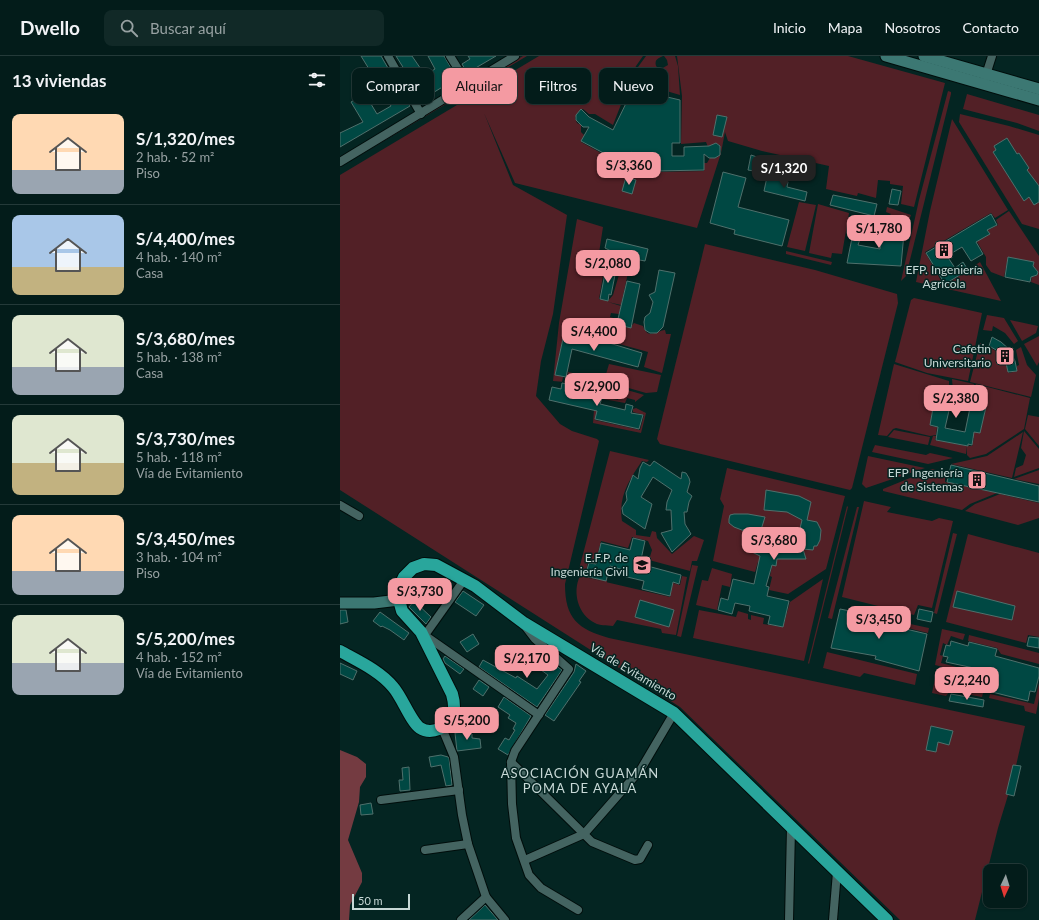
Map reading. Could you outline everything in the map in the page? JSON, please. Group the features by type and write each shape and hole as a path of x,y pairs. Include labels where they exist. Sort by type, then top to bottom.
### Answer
{"highway":[{"name":"Vía de Evitamiento","path":"399,600 399,588 404,577 413,568 424,564 436,565 464,580 524,623 674,713 887,920"},
{"path":"340,651 380,675 393,686 410,711 416,725 428,731 442,728 452,717 454,704 452,694 423,633 402,611 399,600"}],"street":[{"path":"388,56 421,114"},
{"path":"450,56 457,68"},
{"path":"494,68 512,56"},
{"path":"886,56 1039,90"},
{"path":"924,56 1039,100"},
{"path":"985,79 992,56"},
{"path":"340,162 442,101"},
{"path":"340,505 359,516"},
{"path":"464,580 423,633 539,715"},
{"path":"340,603 374,603 399,600"},
{"path":"524,623 535,639 569,669 515,751 511,762 511,788 516,838 529,875 541,888 578,910"},
{"path":"525,860 584,834 641,769 674,713"},
{"path":"442,728 454,757 462,815 468,844 486,897 505,920"},
{"path":"511,762 592,842 635,860 640,859 648,845"},
{"path":"381,800 459,790"},
{"path":"789,920 791,828"},
{"path":"425,850 468,844"},
{"path":"833,920 837,872"},
{"path":"461,920 486,897"}],"shaded area":[{"path":"523,56 527,56 507,68 503,68"},
{"path":"539,56 643,56 635,68 599,68 599,104 621,104 613,125 595,114 589,114 583,109 580,110 575,118 577,123 581,125 581,132 584,135 581,142 623,165 655,172 704,171 704,163 707,163 710,158 718,157 721,152 718,144 708,147 706,142 681,144 682,96 677,56 848,56 945,83 914,207 901,204 903,186 890,184 890,181 878,180 876,198 858,193 857,196 826,189 829,166 762,151 728,141 725,132 721,153 697,228 515,183 484,113 513,185 567,215 553,314 541,361 536,396 560,424 572,431 599,441 565,584 568,606 575,621 589,631 609,638 1025,726 1013,779 989,864 983,864 983,888 975,920 900,920 680,707 340,490 340,175 459,104 517,104 517,69"},
{"path":"646,56 663,56 657,59 656,66 658,68 638,67"},
{"path":"664,56 675,56 678,66 680,95 668,92 668,68 663,68 668,65"},
{"path":"948,91 951,92 951,94 906,276 901,281 919,200"},
{"path":"967,94 1039,115 1039,131 1017,123 963,109"},
{"path":"442,104 446,104 340,167 340,165"},
{"path":"960,114 1039,135 1039,229 1022,224 959,122"},
{"path":"952,119 1008,210 995,218 991,213 925,252 944,286 980,262 1001,301 916,282 930,211"},
{"path":"799,202 816,205 805,251 787,247"},
{"path":"818,204 849,213 842,254 832,253 831,258 809,253"},
{"path":"887,207 911,215 905,231 901,227 890,223 884,227 885,219 891,214 886,212"},
{"path":"1009,211 1039,256 1039,285 1031,282 1032,277 1038,274 1037,270 1033,268 1034,262 1008,257 1004,277 991,272 986,265 986,257 976,240 983,235 985,237 990,234 988,230 998,225 996,220"},
{"path":"577,219 603,227 599,253 630,259 629,262 622,261 621,266 626,267 618,267 616,270 616,266 605,264 599,299 608,301 613,295 621,268 629,268 621,305 608,302 621,306 619,314 611,313 610,317 620,320 619,326 630,328 634,323 643,326 647,333 650,334 665,330 666,334 671,334 662,373 644,367 648,352 576,332 575,336 564,333 555,375 563,377 562,382 553,381 559,323"},
{"path":"705,244 815,270 897,294 898,303 852,488 850,490 660,444 657,439"},
{"path":"786,251 832,262 831,265 786,254"},
{"path":"914,298 982,313 968,381 927,373 895,362 911,300"},
{"path":"987,315 1004,318 1018,341 1014,344 1005,333 993,326 992,331 983,330"},
{"path":"1010,320 1038,326 1036,333 1022,341"},
{"path":"1039,336 1039,362 1037,366 1024,344"},
{"path":"980,343 998,352 997,360 1005,363 1009,373 1017,371 1017,366 1019,365 1016,350 1021,347 1027,365 1036,375 1031,397 970,382"},
{"path":"609,364 661,375 657,392 646,393 604,381"},
{"path":"894,364 949,381 949,389 942,387 936,390 930,426 937,427 936,435 930,436 896,428 893,429 887,436 878,435"},
{"path":"568,372 596,378 595,387 600,388 599,391 572,385 574,379 567,377"},
{"path":"952,379 974,384 971,395 953,391"},
{"path":"606,384 644,395 635,402 635,400 627,398 625,403 603,399 603,397 618,400 620,394 604,389"},
{"path":"976,384 1030,398 1024,429 986,454 970,458 967,455 967,446 972,446 974,438 969,437 970,431 980,433 986,406 979,405 980,399 973,397"},
{"path":"636,408 646,413 641,433 593,423 594,410 597,411 595,420 640,430 644,415 633,412 633,409"},
{"path":"1028,415 1039,417 1039,446 1025,429"},
{"path":"894,430 930,437 928,445 888,437"},
{"path":"1024,431 1039,449 1039,468 1014,477 1016,468 1023,465 1026,455 1021,448"},
{"path":"1023,432 1012,478 951,464 987,456"},
{"path":"933,436 936,436 935,440 967,446 966,454 930,445"},
{"path":"875,445 926,455 930,453 953,458 928,464 872,452"},
{"path":"610,451 649,460 647,462 642,461 629,482 623,496 621,512 622,521 636,530 636,535 650,537 652,531 656,532 657,538 672,554 694,536 704,540 697,561 692,561 690,571 649,560 652,550 648,541 632,537 628,548 601,541 595,564 588,562 585,576 607,581 607,583 580,575 577,577"},
{"path":"868,456 925,468 866,488 862,484"},
{"path":"727,468 845,496 826,569 788,594 769,590 772,577 770,576 772,566 758,562 755,572 713,561 724,506 720,499"},
{"path":"932,469 945,472 945,482 997,493 970,504 962,510 883,491 883,489"},
{"path":"1039,470 1039,484 1014,479"},
{"path":"1000,494 1039,503 1039,518 1018,525 965,511 975,504"},
{"path":"864,501 891,507 887,512 932,521 939,518 953,521 932,608 918,605 914,615 842,597"},
{"path":"847,506 848,507 809,664 808,663"},
{"path":"857,507 859,507 832,619 828,618"},
{"path":"953,533 957,534 937,614 934,613"},
{"path":"968,534 1039,553 1039,637 1028,635 1026,643 946,622"},
{"path":"692,565 698,566 681,637 677,636"},
{"path":"712,568 732,574 730,587 722,585 717,610 696,605 702,580 708,581"},
{"path":"580,576 670,597 673,583 680,585 682,576 687,577 676,635 662,633 661,629 617,620 613,626 595,623 584,615 578,602 577,589"},
{"path":"823,579 804,661 693,638 699,610 736,617 738,611 748,614 748,619 751,620 751,615 764,618 763,624 783,627 790,602"},
{"path":"887,619 929,628 928,633 886,623"},
{"path":"942,629 965,634 963,640 951,636 947,645 943,643 940,655 943,656 941,663 976,672 976,675 935,665"},
{"path":"969,635 1039,653 1039,664 1001,654 997,648 968,641"},
{"path":"827,652 917,674 915,685 864,673 860,677 823,668"},
{"path":"937,669 986,682 982,697 950,691 946,696 932,693"},
{"path":"1039,683 1039,698 1036,714 1025,711 1024,706 989,698 990,694 1034,704"},
{"path":"340,750 357,757 366,764 366,777 360,787 359,802 348,840 362,873 362,882 350,905 349,920 340,920"}],"building":[{"path":"361,56 381,56 388,68 368,68"},
{"path":"396,56 412,56 420,68 404,68"},
{"path":"428,56 444,56 451,68 442,68 442,87 434,92 435,69"},
{"path":"468,56 496,56 476,68 464,68 462,64 470,59"},
{"path":"668,97 680,100 680,143 672,143 672,156 684,156 684,147 709,146 716,143 720,146 720,155 715,158 709,158 704,154 704,170 656,171 656,157 641,160 631,152 624,164 581,141 589,127 583,127 576,120 576,115 581,109 589,117 613,130 626,104 668,104"},
{"path":"352,104 371,104 377,114 391,106 390,104 409,104 410,106 340,147 340,133 363,122"},
{"path":"717,115 727,117 722,137 713,135"},
{"path":"1007,138 1017,154 1019,153 1029,168 1027,170 1039,186 1039,202 1034,205 1029,197 1024,201 993,152 996,150 994,146"},
{"path":"751,155 757,157 754,171 748,170"},
{"path":"723,172 746,178 738,207 789,220 782,246 734,234 735,230 710,223"},
{"path":"626,177 636,180 632,194 622,191"},
{"path":"767,177 788,182 787,187 807,192 805,201 764,191"},
{"path":"892,189 901,191 898,205 889,204"},
{"path":"833,195 877,204 874,216 830,205"},
{"name":"EFP. Ingeniería Agrícola","path":"991,214 997,225 987,230 990,234 976,242 983,254 971,261 962,247 947,256 955,268 963,262 968,270 945,284 926,253"},
{"path":"889,225 898,227 904,233 901,266 847,263 853,233 860,239 858,245 880,249 883,231 885,226"},
{"path":"607,239 648,249 645,261 612,255 613,252 605,248"},
{"path":"1008,257 1034,262 1033,266 1038,272 1037,275 1031,277 1030,282 1005,277"},
{"path":"606,268 616,270 611,295 609,294 608,301 600,299"},
{"path":"659,270 675,273 663,327 657,333 650,333 645,330 644,322 645,317 650,313 653,302 649,295 655,292"},
{"path":"627,281 640,284 631,328 619,325 620,319 618,319"},
{"path":"564,334 577,335 606,342 642,353 638,367 572,349 566,377 555,375"},
{"name":"Cafetin Universitario","path":"992,337 1001,342 1010,350 1015,361 1017,371 1008,372 1006,363 998,359 998,351 989,346"},
{"path":"562,383 571,385 570,391 602,398 600,404 625,410 626,404 633,406 631,413 643,415 639,429 595,419 597,411 549,400 552,387 561,389"},
{"path":"941,388 946,388 953,393 945,428 965,432 972,398 980,399 978,405 986,407 980,433 974,432 972,445 968,444 968,446 936,440 938,427 930,425 936,391"},
{"path":"654,461 681,479 682,472 686,473 690,482 687,492 692,496 687,512 684,512 685,524 691,534 672,552 661,533 672,530 671,510 666,510 667,502 672,490 653,477 641,497 652,504 645,529 623,514 622,508 627,500 626,493 633,475 638,479 643,462 650,466"},
{"path":"951,465 1039,486 1039,502 947,482"},
{"path":"766,490 799,496 811,502 807,520 817,522 821,530 820,540 817,546 814,546 813,550 803,549 806,559 777,559 776,566 772,565 766,586 769,587 767,596 789,601 783,627 768,624 770,616 749,611 750,606 735,603 732,614 718,610 721,598 728,600 733,579 754,584 760,556 752,552 754,548 751,547 758,538 779,546 796,545 802,520 787,512 764,510"},
{"path":"748,514 765,517 760,533 747,532 734,527 729,523 729,519 730,515"},
{"path":"633,538 645,541 640,564 681,575 679,584 673,582 670,596 642,589 644,581 623,576 624,570 610,566 606,581 585,576 589,563 596,564 601,543 630,550"},
{"path":"463,591 484,605 476,616 455,602"},
{"path":"957,591 1015,606 1012,620 953,607"},
{"path":"640,600 674,610 669,627 635,617"},
{"path":"414,601 431,617 426,624 409,607"},
{"path":"840,609 881,617 880,623 927,634 919,671 875,659 876,656 831,648"},
{"path":"919,609 933,612 931,622 917,619"},
{"path":"340,610 346,610 348,622 340,624"},
{"path":"380,612 409,633 404,640 390,630 382,626 381,627 373,621"},
{"path":"473,634 479,644 467,652 460,642"},
{"path":"1029,637 1039,638 1039,648 1027,646"},
{"path":"951,641 968,646 969,642 997,649 995,656 1039,668 1039,676 1035,692 1030,691 1028,701 992,692 995,681 981,677 983,670 946,662 948,657 943,656 946,645 950,646"},
{"path":"537,652 562,670 537,707 479,667 483,660 516,678 517,676 537,689 548,675 530,662"},
{"path":"445,656 464,669 460,674 445,663 443,659"},
{"path":"340,663 357,671 353,680 340,674"},
{"path":"576,664 586,671 579,681 581,682 554,721 545,715 574,672"},
{"path":"479,680 489,687 483,696 473,689"},
{"path":"951,694 984,700 983,707 949,701"},
{"path":"504,697 531,716 508,755 498,749 505,738 509,740 515,730 513,729 516,723 508,718 510,715 498,707"},
{"path":"931,726 953,731 949,745 938,742 936,752 926,750"},
{"path":"462,728 472,734 472,738 480,739 481,748 457,751 455,733 462,732"},
{"path":"441,755 449,758 452,785 446,786 441,765 431,767 429,757"},
{"path":"1013,765 1021,766 1014,796 1006,794"},
{"path":"409,767 410,790 400,791 399,780 403,780 402,768"},
{"path":"371,803 373,814 361,815 360,805"},
{"path":"485,905 498,920 469,920"}],"place":[{"name":"EFP. Ingeniería Agrícola","path":"944,250"},
{"name":"Cafetin Universitario","path":"1005,356"},
{"name":"EFP Ingeniería de Sistemas","path":"977,480"},
{"name":"E.F.P. de Ingeniería Civil","path":"642,565"}],"district":[{"name":"ASOCIACIÓN GUAMÁN POMA DE AYALA","path":"580,780"}]}
